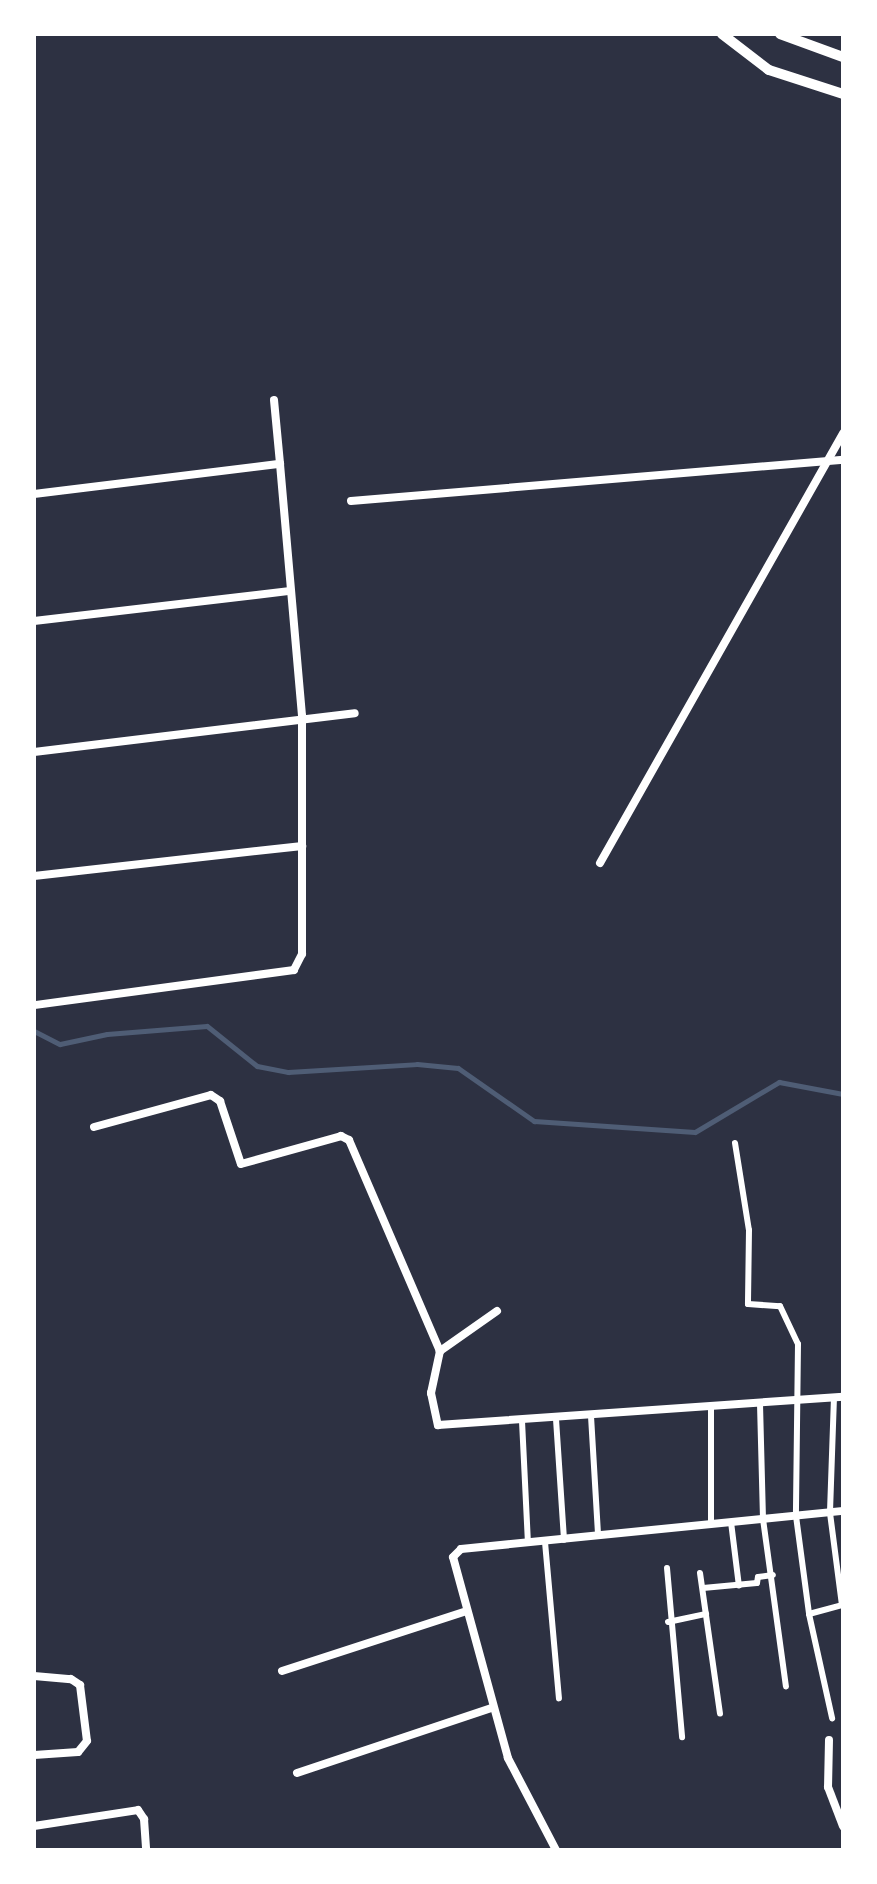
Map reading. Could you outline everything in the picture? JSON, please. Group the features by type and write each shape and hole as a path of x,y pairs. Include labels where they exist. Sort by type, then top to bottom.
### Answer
{"street":[{"path":"722,34 769,70 843,94"},
{"path":"780,34 843,57"},
{"path":"34,1005 294,970 302,954 302,716 274,400"},
{"path":"600,863 791,519 831,461 843,433"},
{"path":"351,501 843,460"},
{"path":"34,494 280,464"},
{"path":"34,621 290,591"},
{"path":"34,752 302,716 355,713"},
{"path":"34,876 302,846"},
{"path":"94,1127 211,1095 220,1101 241,1164 341,1136 349,1140 440,1351 431,1393 434,1418 446,1426 839,1397 830,1513 843,1605 809,1614"},
{"path":"735,1143 749,1230 748,1304 780,1306 798,1344 796,1516 809,1614 832,1718"},
{"path":"440,1351 497,1311"},
{"path":"760,1404 763,1519 786,1686"},
{"path":"711,1407 711,1524"},
{"path":"591,1416 598,1535"},
{"path":"556,1419 564,1540"},
{"path":"522,1421 528,1543"},
{"path":"556,1850 513,1770 491,1708 453,1569 453,1557 461,1549 843,1511"},
{"path":"731,1522 739,1586"},
{"path":"545,1542 559,1698"},
{"path":"667,1568 668,1622 682,1737"},
{"path":"700,1573 720,1714"},
{"path":"703,1588 739,1586 773,1575"},
{"path":"282,1671 464,1612"},
{"path":"668,1622 706,1614"},
{"path":"34,1676 71,1679 80,1685 84,1748 34,1755"},
{"path":"297,1773 491,1708"},
{"path":"829,1740 828,1787 843,1826"},
{"path":"34,1826 138,1810 144,1819 146,1850"}],"waterway":[{"path":"34,1031 60,1044 107,1034 207,1026 257,1066 288,1072 417,1064 458,1068 534,1121 695,1132 779,1082 843,1094"}]}
